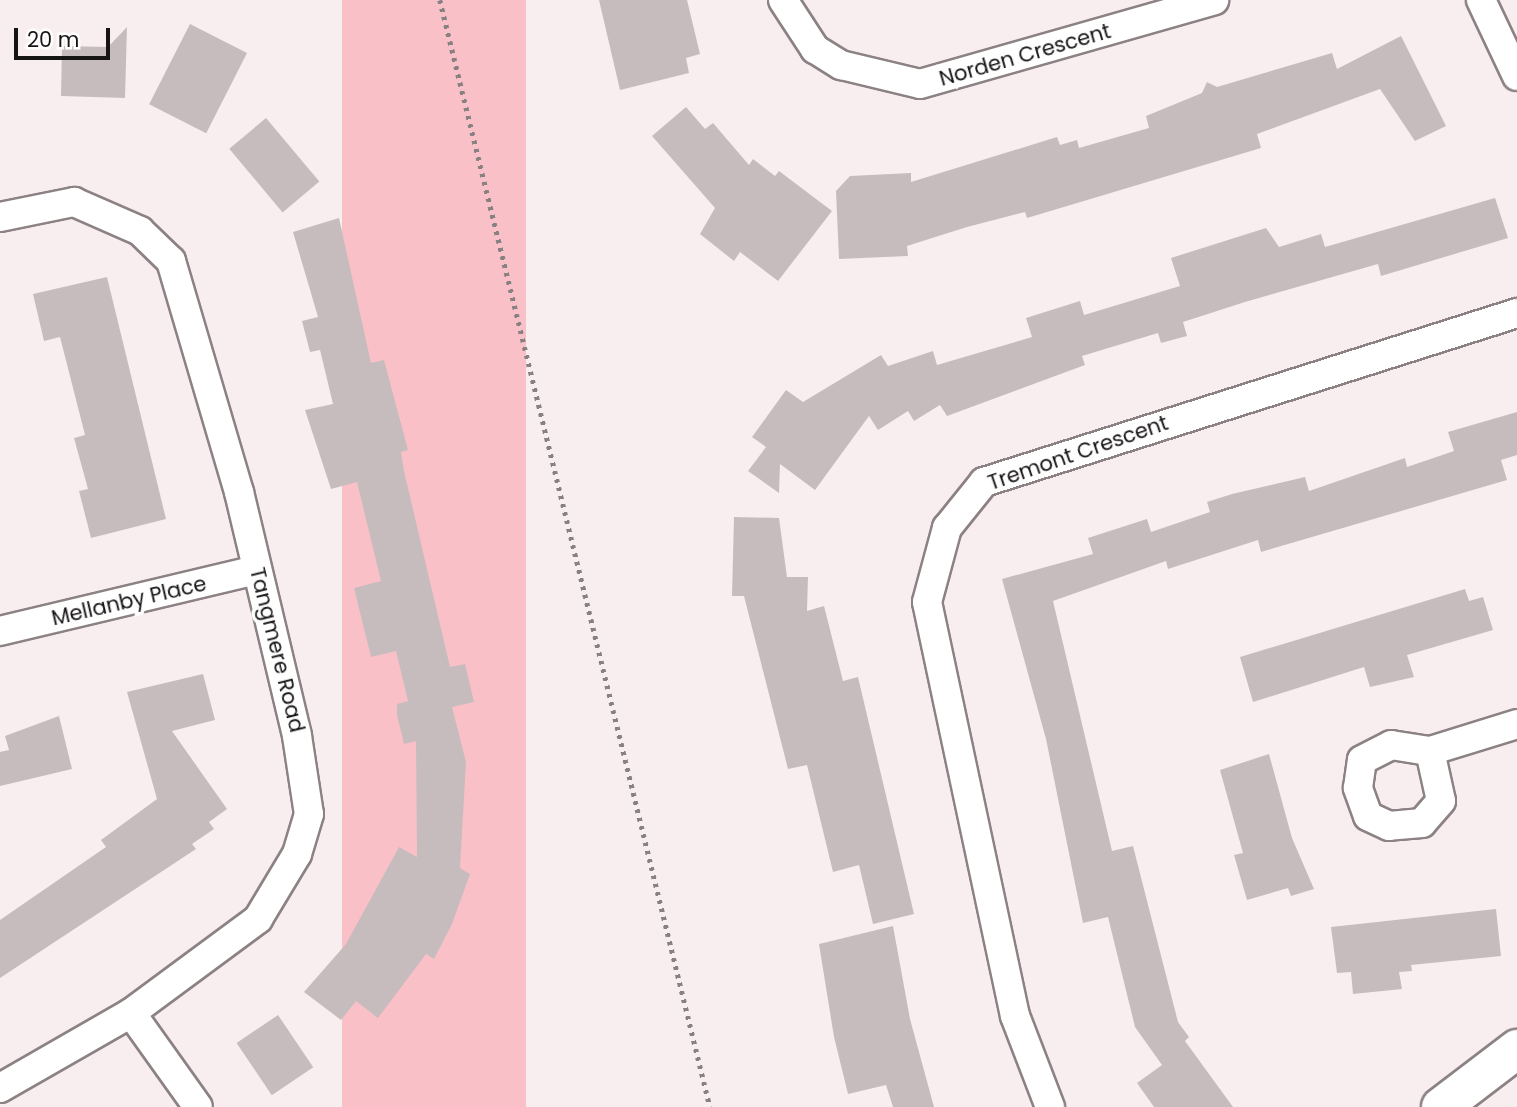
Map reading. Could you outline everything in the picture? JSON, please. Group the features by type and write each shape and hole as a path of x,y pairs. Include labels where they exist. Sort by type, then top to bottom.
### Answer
{"main road":[{"path":"1441,1107 1517,1049"}],"street":[{"name":"Norden Crescent","path":"783,0 815,48 841,65 920,85 1214,0"},
{"path":"1481,0 1517,76"},
{"name":"Tangmere Road","path":"0,217 39,204 74,202 140,231 171,261 257,570 306,774 309,814 297,854 258,919 131,1013 0,1088"},
{"name":"Tremont Crescent","path":"1050,1107 1015,1016 927,602 947,528 984,482 1517,313"},
{"name":"Mellanby Place","path":"0,631 257,570"},
{"path":"1430,751 1517,724"},
{"path":"131,1013 198,1107"}],"path":[{"path":"440,0 710,1107"}],"shaded area":[{"path":"342,0 526,0 526,1107 342,1107"}],"building":[{"path":"599,0 687,0 700,54 686,58 689,73 620,90"},
{"path":"190,24 247,53 206,133 149,104"},
{"path":"127,27 125,98 61,96 62,46 108,47"},
{"path":"1401,36 1446,126 1415,141 1380,89 1257,134 1261,148 1027,218 1025,212 967,227 907,246 908,256 839,259 836,191 850,176 911,173 911,182 1057,137 1060,145 1077,140 1079,148 1149,128 1146,116 1202,93 1207,82 1217,87 1332,53 1337,69"},
{"path":"686,107 705,129 713,123 749,165 753,159 775,176 779,171 832,211 778,281 740,252 734,261 700,234 715,208 652,136"},
{"path":"266,118 319,182 283,212 229,149"},
{"path":"1495,198 1508,238 1381,276 1378,264 1245,302 1183,322 1187,336 1161,343 1158,333 1082,356 1085,365 947,416 940,405 914,421 908,411 878,430 869,416 815,490 780,464 779,493 748,471 766,447 752,437 786,390 803,402 881,355 888,366 933,351 937,365 1032,337 1026,318 1080,301 1084,315 1180,286 1171,258 1266,228 1279,247 1321,234 1325,247"},
{"path":"339,218 371,363 384,360 408,450 401,452 404,471 450,667 465,664 474,702 452,707 466,762 460,868 470,874 452,924 434,959 426,954 378,1018 356,1001 341,1020 304,992 346,944 399,847 417,857 416,741 404,744 397,715 397,704 408,701 396,651 371,657 354,588 381,581 357,482 331,489 305,410 333,404 320,350 310,352 302,321 318,317 293,232"},
{"path":"107,277 166,519 91,538 79,491 88,489 74,438 85,435 60,337 44,341 33,294"},
{"path":"1517,412 1517,455 1501,460 1507,480 1261,552 1258,540 1168,569 1166,561 1053,601 1112,851 1133,846 1178,1022 1189,1037 1185,1041 1233,1107 1154,1107 1137,1083 1162,1065 1135,1027 1108,917 1083,923 1046,739 1002,579 1093,554 1088,538 1147,519 1151,532 1210,512 1207,502 1232,494 1305,477 1309,491 1405,458 1407,467 1454,451 1448,432"},
{"path":"734,517 779,518 787,577 808,577 807,611 824,606 843,681 858,677 914,914 873,924 859,865 833,872 807,765 788,769 744,596 732,596"},
{"path":"1465,589 1469,601 1483,597 1493,630 1407,655 1414,677 1370,687 1364,667 1253,702 1240,657"},
{"path":"203,674 215,720 172,731 227,809 209,822 214,829 192,844 196,849 0,978 0,920 106,847 101,840 157,799 127,692"},
{"path":"59,716 72,769 0,786 0,752 9,750 5,736"},
{"path":"1269,754 1292,838 1314,889 1291,896 1288,888 1247,900 1234,855 1243,853 1220,770"},
{"path":"1496,909 1501,956 1411,965 1412,971 1399,972 1402,989 1353,994 1351,972 1337,973 1331,927"},
{"path":"893,926 910,1019 934,1107 893,1107 886,1085 848,1094 834,1037 819,944"},
{"path":"278,1015 313,1067 272,1095 237,1043"}]}
